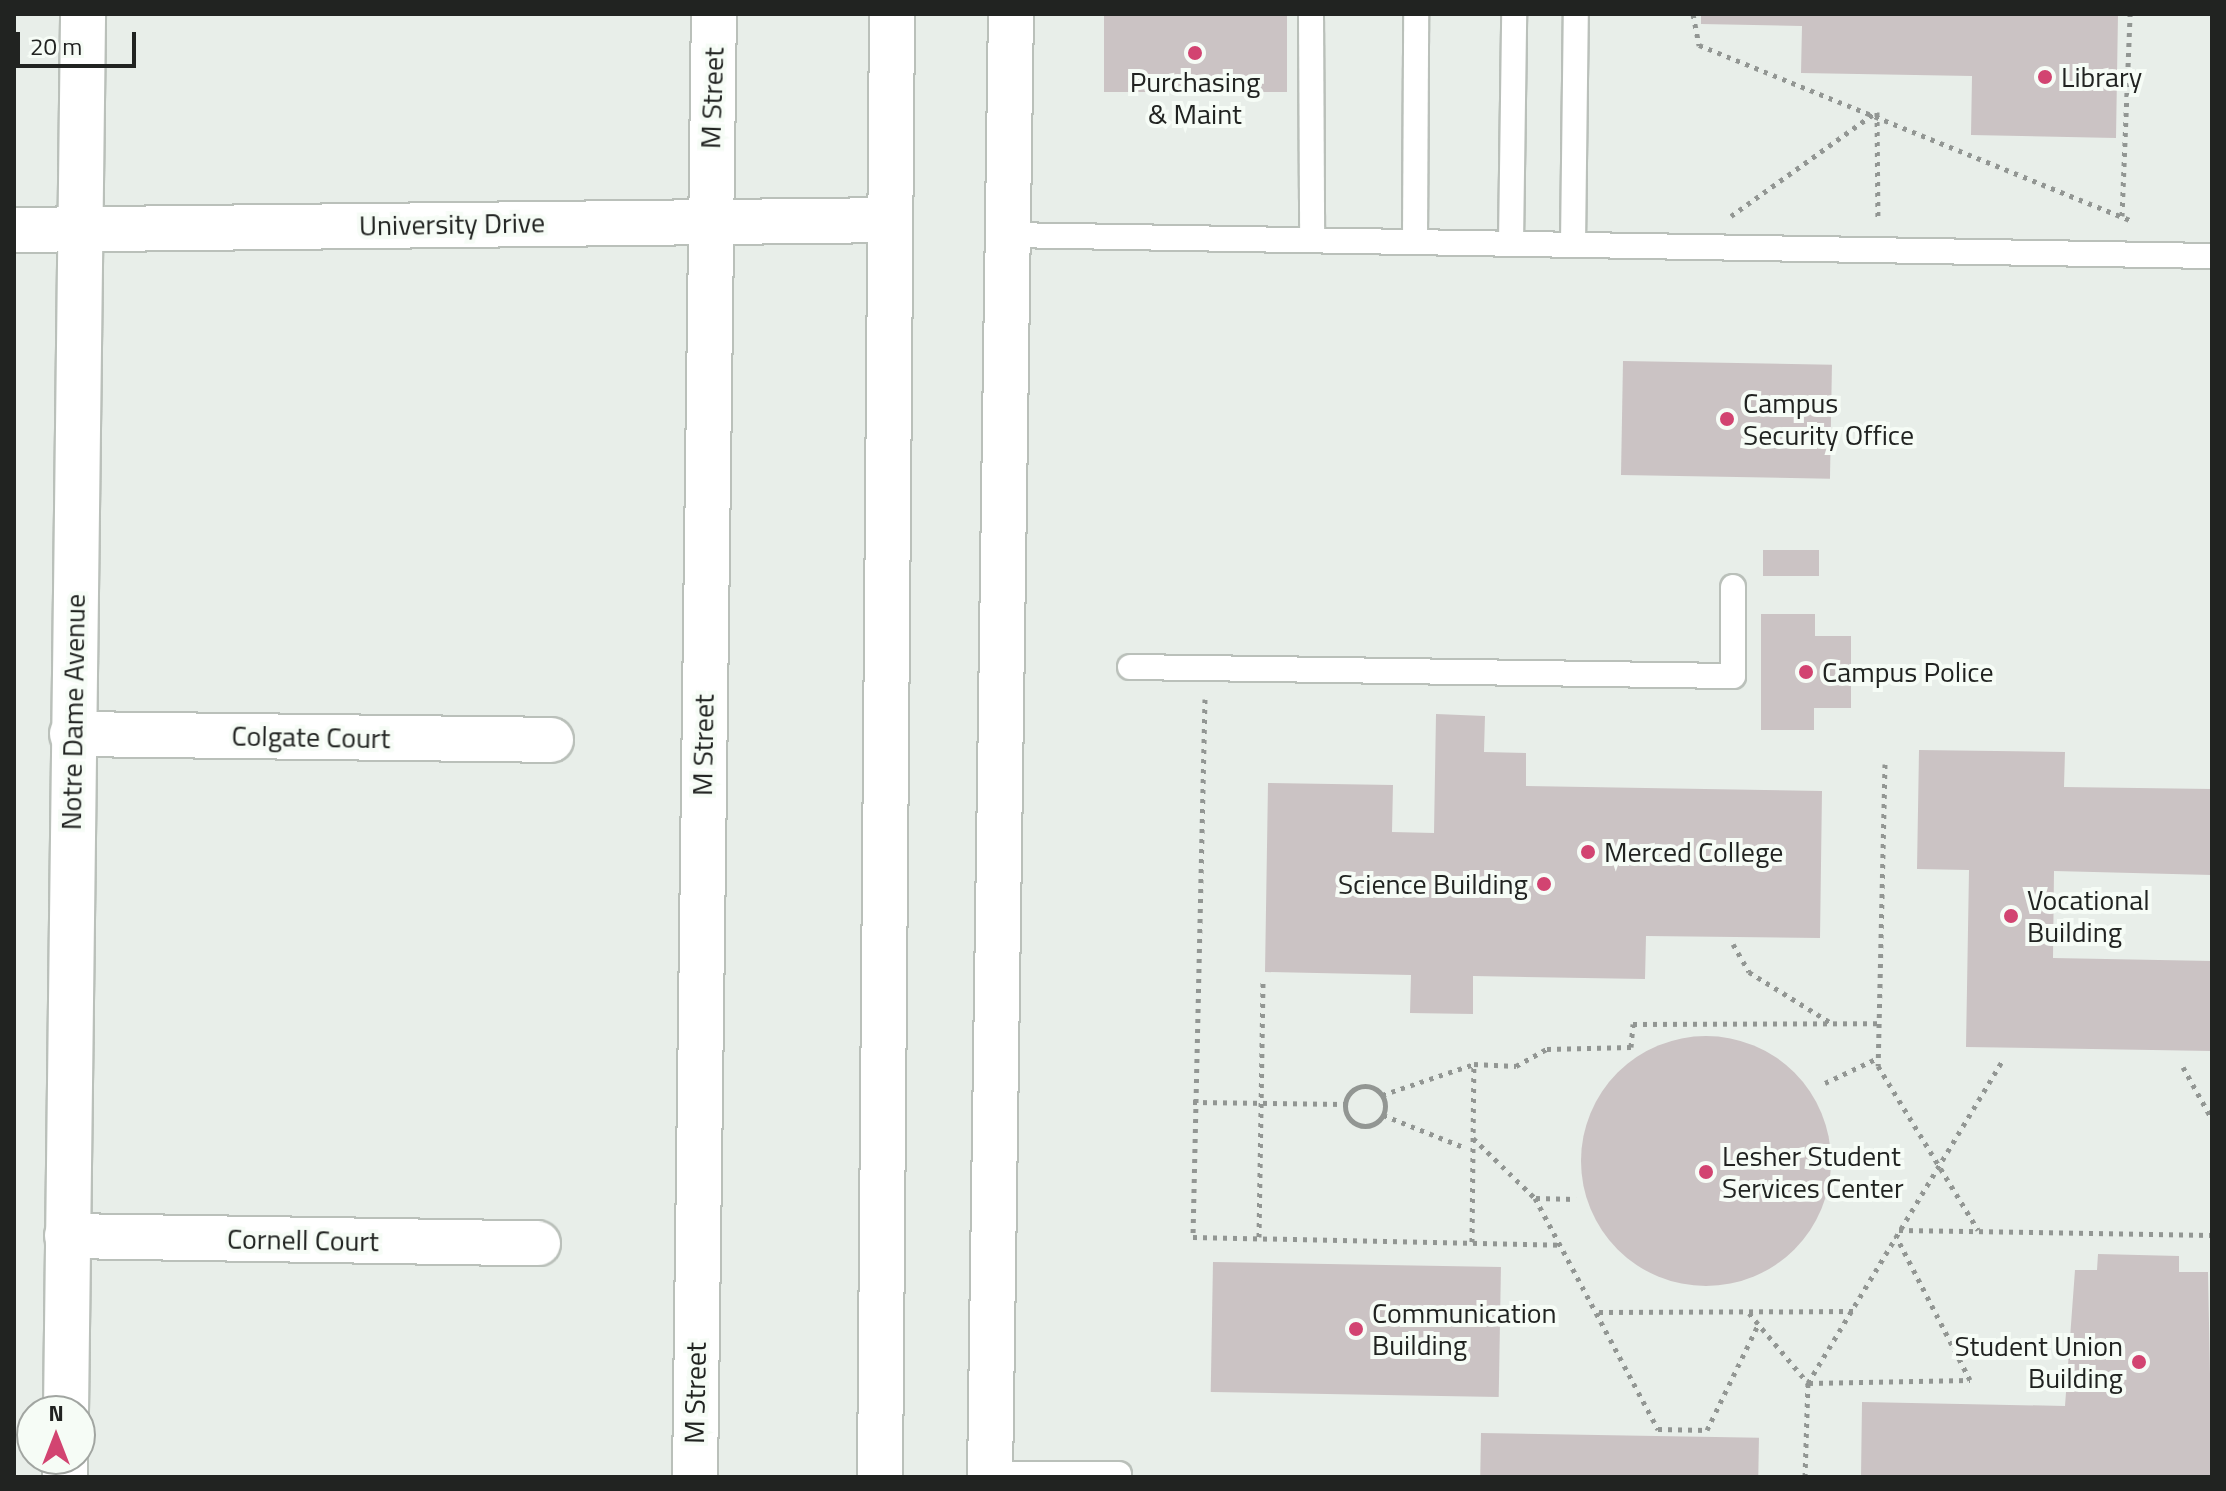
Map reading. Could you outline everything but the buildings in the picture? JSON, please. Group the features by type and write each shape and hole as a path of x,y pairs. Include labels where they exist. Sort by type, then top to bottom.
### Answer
{"street":[{"name":"Notre Dame Avenue","path":"66,1395 83,14"},
{"name":"M Street","path":"695,1477 714,14"},
{"path":"880,1477 892,14"},
{"path":"990,1476 1011,14"},
{"name":"University Drive","path":"14,230 709,219 889,220"},
{"name":"Colgate Court","path":"72,734 551,740"},
{"name":"Cornell Court","path":"67,1236 538,1243"}],"lane":[{"path":"1311,14 1312,240"},
{"path":"1415,241 1416,14"},
{"path":"1511,243 1514,14"},
{"path":"1573,244 1576,14"},
{"path":"1008,235 2212,256"},
{"path":"1130,667 1733,676 1733,587"},
{"path":"990,1476 1119,1474"}],"path":[{"path":"1693,14 1699,45 1877,111 2148,227"},
{"path":"2122,216 2130,14"},
{"path":"1689,246 1877,111"},
{"path":"1877,111 1879,249"},
{"path":"1205,699 1193,1102 1193,1237 1561,1245"},
{"path":"1885,764 1878,1058 1936,1164 1978,1230"},
{"path":"1733,944 1749,972 1833,1024"},
{"path":"1259,1237 1263,979"},
{"path":"1344,1104 1358,1086 1382,1095 1474,1064 1516,1066 1547,1049 1631,1047 1633,1024 1879,1023"},
{"path":"1825,1083 1878,1058"},
{"path":"1805,1477 1808,1383 1854,1311 1936,1164 2002,1061"},
{"path":"1472,1242 1474,1064"},
{"path":"2183,1067 2212,1119"},
{"path":"1382,1095 1383,1115"},
{"path":"1193,1102 1344,1104"},
{"path":"1344,1104 1359,1125 1383,1115 1466,1148"},
{"path":"1473,1138 1535,1198 1599,1312 1658,1429 1707,1430 1758,1325"},
{"path":"1535,1198 1576,1199"},
{"path":"1898,1233 1978,1230 2212,1235"},
{"path":"1808,1383 1970,1380 1898,1233"},
{"path":"1599,1312 1854,1311"},
{"path":"1748,1312 1808,1383"}],"place":[{"name":"Purchasing & Maint","path":"1195,53"},
{"name":"Library","path":"2045,77"},
{"name":"Campus Security Office","path":"1727,419"},
{"name":"Campus Police","path":"1806,672"},
{"name":"Merced College","path":"1588,852"},
{"name":"Science Building","path":"1544,884"},
{"name":"Vocational Building","path":"2011,916"},
{"name":"Lesher Student Services Center","path":"1706,1172"},
{"name":"Communication Building","path":"1356,1329"},
{"name":"Student Union Building","path":"2139,1362"}]}
